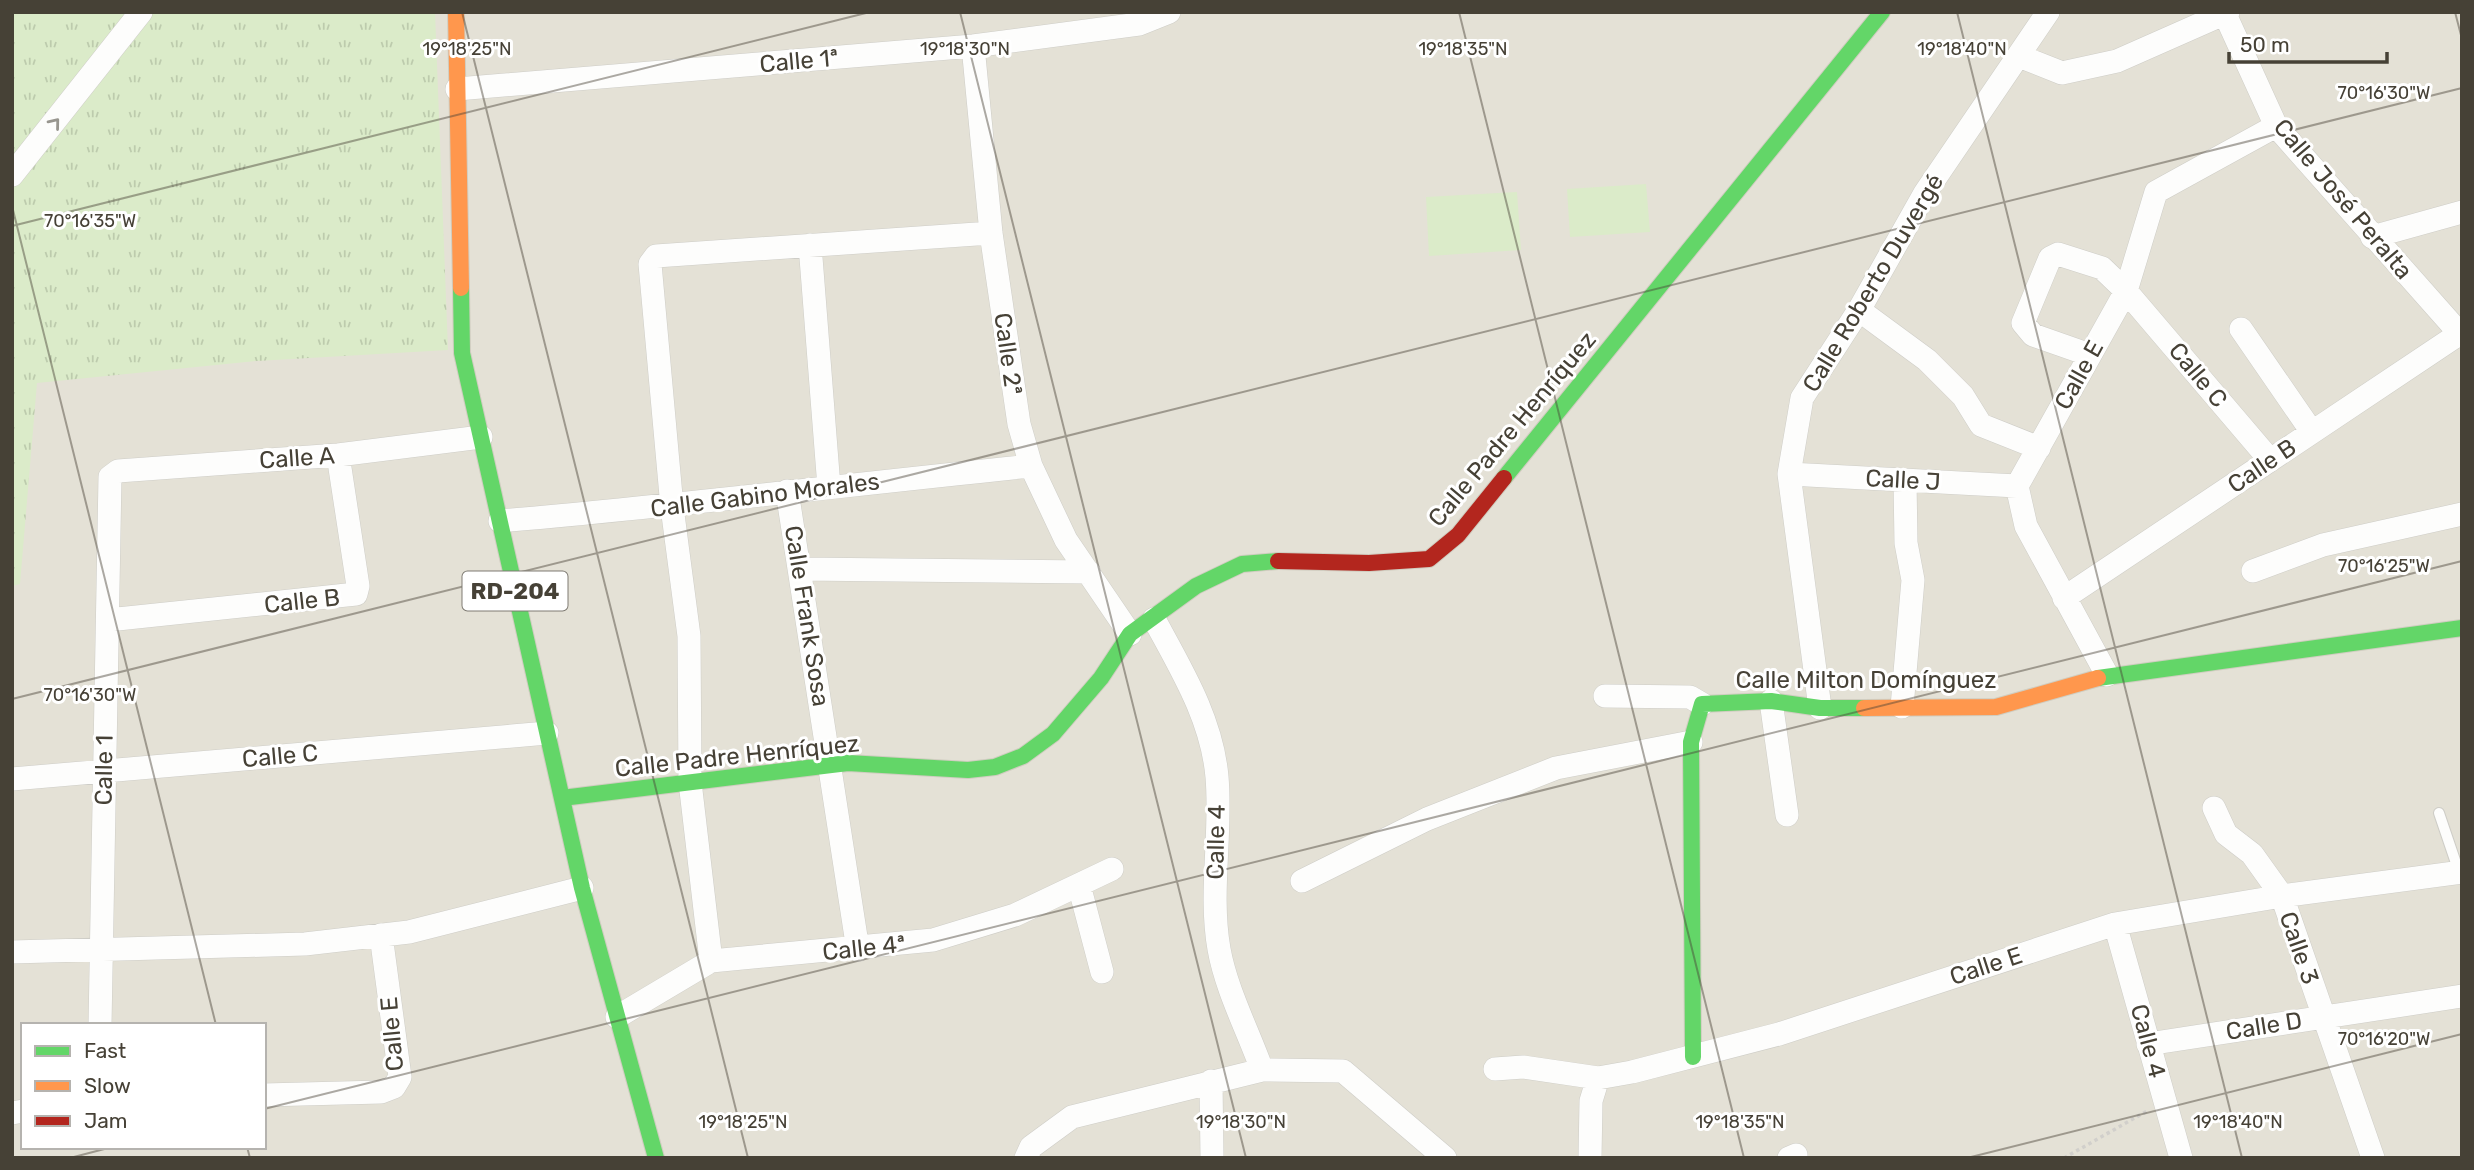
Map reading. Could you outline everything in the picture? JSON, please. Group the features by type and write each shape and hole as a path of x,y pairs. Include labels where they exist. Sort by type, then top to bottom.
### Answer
{"street":[{"path":"12,176 141,12"},
{"name":"RD-204","path":"456,12 462,353 582,888 656,1158"},
{"name":"Calle 1ª","path":"457,89 973,46 1169,12"},
{"name":"Calle Padre Henríquez","path":"562,798 848,763 968,770 995,767 1023,756 1053,734 1101,678 1130,634 1196,586 1242,564 1284,561 1369,563 1429,559 1448,543 1882,12"},
{"name":"Calle Roberto Duvergé","path":"1820,708 1789,474 1802,398 1859,310 1925,193 2048,12"},
{"path":"2019,56 2062,73 2117,61 2225,13"},
{"name":"Calle José Peralta","path":"2225,13 2276,126 2372,237 2461,333"},
{"name":"Calle 2ª","path":"973,46 990,233 1019,424 1031,466 1066,540 1130,634"},
{"name":"Calle E","path":"2017,486 2126,290 2156,192 2276,126"},
{"path":"2372,237 2462,212"},
{"path":"711,961 690,782 689,636 672,507 650,264 652,259 990,233"},
{"path":"810,245 828,487"},
{"path":"2090,355 2032,335 2023,323 2050,258 2058,254 2067,255 2102,268 2126,290"},
{"name":"Calle C","path":"2126,290 2270,460"},
{"path":"1859,310 1927,360 1963,396 1981,425 2039,447"},
{"path":"2241,329 2312,432"},
{"name":"Calle B","path":"2064,598 2461,333"},
{"name":"Calle A","path":"113,474 118,471 338,455 481,437"},
{"name":"Calle B","path":"108,620 356,594 358,586 338,455"},
{"name":"Calle Gabino Morales","path":"500,521 672,507 787,491 1031,466"},
{"name":"Calle 1","path":"100,1023 110,477 113,474"},
{"name":"Calle J","path":"1789,474 2017,486"},
{"path":"1902,707 1913,580 1906,543 1905,480"},
{"path":"2017,486 2026,526 2107,675"},
{"name":"Calle Frank Sosa","path":"787,491 858,950"},
{"path":"2253,571 2323,545 2462,514"},
{"path":"800,569 1089,572"},
{"name":"Calle 4","path":"1154,619 1198,700 1210,746 1217,777 1215,884 1219,950 1262,1070"},
{"name":"Calle Milton Domínguez","path":"1693,1057 1691,742 1702,704 1771,701 1820,708 1997,707 2107,675 2462,628"},
{"path":"1605,696 1689,697 1702,704"},
{"path":"1771,701 1787,815"},
{"name":"Calle C","path":"12,779 547,733"},
{"path":"1302,881 1427,820 1556,768 1691,742"},
{"name":"Calle 3","path":"2214,808 2226,834 2252,854 2282,896 2373,1158"},
{"name":"Calle 4ª","path":"617,1017 711,961 858,950 933,940 1015,915 1112,869"},
{"name":"Calle E","path":"1598,1078 1779,1034 2115,924 2282,896 2461,875"},
{"path":"1079,885 1102,972"},
{"path":"12,952 305,944 409,932 582,888"},
{"name":"Calle 4","path":"2115,924 2181,1158"},
{"name":"Calle E","path":"266,1095 382,1092 394,1087 400,1077 381,935"},
{"name":"Calle D","path":"2148,1044 2462,996"},
{"path":"1495,1069 1523,1066 1598,1078 1591,1101 1590,1158"},
{"path":"1026,1158 1031,1147 1072,1117 1262,1070 1343,1071 1445,1158"},
{"path":"1211,1081 1212,1158"}],"lane":[{"path":"2439,813 2461,875"}],"path":[{"path":"2064,1158 2164,1101"}],"shaded area":[{"path":"12,12 2462,12 2462,1158 12,1158"}],"green space":[{"path":"12,12 435,12 448,350 257,361 37,383 20,584 12,586"},
{"path":"1646,184 1650,232 1570,237 1567,189"},
{"path":"1517,192 1521,250 1429,256 1426,197"}],"traffic: fast":[{"path":"1504,478 1882,12"},
{"path":"461,288 462,353 582,888 656,1158"},
{"path":"562,798 848,763 968,770 995,767 1023,756 1053,734 1101,678 1130,634 1196,586 1242,564 1278,561"},
{"path":"2098,678 2462,628"},
{"path":"1693,1057 1691,742 1702,704 1771,701 1820,708 1864,708"}],"traffic: slow":[{"path":"456,12 461,288"},
{"path":"1864,708 1996,707 2098,678"}],"traffic: jam":[{"path":"1278,561 1369,563 1429,559 1458,535 1504,478"}]}
